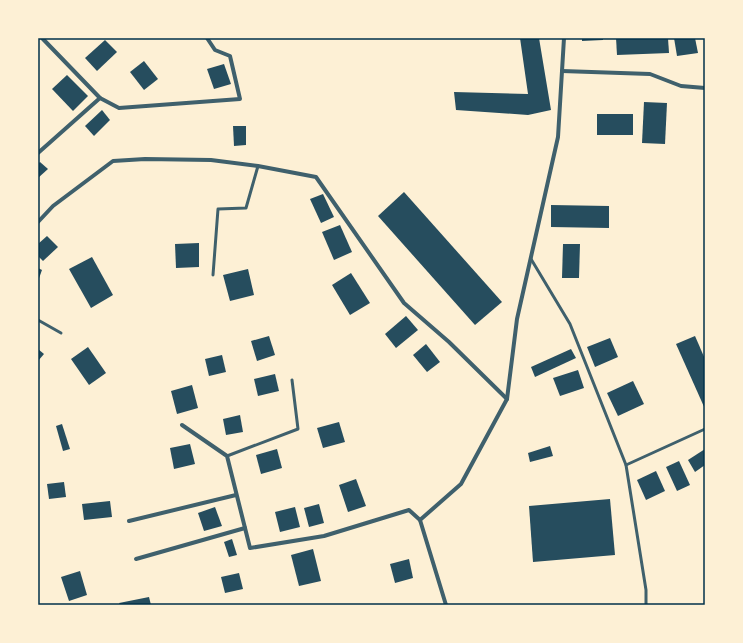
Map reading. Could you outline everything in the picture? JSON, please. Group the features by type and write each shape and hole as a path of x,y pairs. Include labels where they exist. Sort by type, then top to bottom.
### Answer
{"street":[{"path":"42,38 100,98 119,108 240,99 230,56 215,50 207,38"},
{"path":"420,520 461,484 507,398 517,320 558,137 564,38"},
{"path":"562,72 650,74 681,86 705,88"},
{"path":"38,153 100,98"},
{"path":"38,222 53,206 113,161 145,159 211,160 258,166 316,177 404,302 449,342 507,398"},
{"path":"182,425 227,456 250,548 324,536 409,510 420,520 446,605"},
{"path":"129,522 236,496"},
{"path":"136,559 245,528"}],"lane":[{"path":"213,275 218,209 246,208 258,166"},
{"path":"531,259 570,324 626,465 646,590 646,605"},
{"path":"38,320 61,333"},
{"path":"227,456 298,429 292,380"},
{"path":"626,465 705,429"}],"building":[{"path":"520,38 539,38 551,110 528,115 456,110 454,92 528,94"},
{"path":"582,38 603,38 603,40 582,41"},
{"path":"616,38 668,38 669,53 617,55"},
{"path":"674,38 695,38 698,53 677,56"},
{"path":"105,40 117,52 97,71 85,58"},
{"path":"144,61 158,79 144,90 130,72"},
{"path":"224,64 231,84 214,89 207,69"},
{"path":"67,75 88,96 73,111 52,89"},
{"path":"644,102 667,103 665,144 642,143"},
{"path":"102,110 110,120 94,136 85,126"},
{"path":"597,114 633,114 633,135 597,135"},
{"path":"233,126 246,126 246,145 234,146"},
{"path":"40,162 48,169 38,178 38,164"},
{"path":"404,192 502,302 475,325 378,216"},
{"path":"323,194 334,217 321,223 310,199"},
{"path":"551,205 609,206 609,228 551,227"},
{"path":"340,225 352,252 334,260 322,232"},
{"path":"47,236 58,247 43,261 38,256 38,244"},
{"path":"199,243 199,267 176,268 175,244"},
{"path":"563,244 580,244 579,278 562,278"},
{"path":"92,257 113,295 91,308 69,269"},
{"path":"38,268 42,270 38,281"},
{"path":"248,269 254,295 230,301 223,275"},
{"path":"351,273 370,303 350,315 332,285"},
{"path":"406,316 418,330 396,348 385,334"},
{"path":"269,336 275,355 257,361 251,341"},
{"path":"695,336 705,359 705,409 676,344"},
{"path":"610,338 618,357 595,367 587,347"},
{"path":"426,344 440,362 427,372 413,355"},
{"path":"88,347 106,373 89,385 71,359"},
{"path":"38,349 44,354 38,361"},
{"path":"571,349 576,358 535,377 531,367"},
{"path":"222,355 226,372 209,376 205,359"},
{"path":"578,370 584,388 560,396 553,378"},
{"path":"275,374 279,391 258,396 254,379"},
{"path":"633,381 644,404 618,416 607,393"},
{"path":"192,385 198,408 177,414 171,391"},
{"path":"240,415 243,432 226,435 223,419"},
{"path":"339,422 345,442 323,448 317,428"},
{"path":"62,424 70,449 63,451 56,426"},
{"path":"190,444 195,464 174,469 170,448"},
{"path":"550,446 553,456 530,462 528,453"},
{"path":"277,449 282,468 261,474 256,455"},
{"path":"705,449 705,465 695,472 688,460"},
{"path":"679,461 690,485 677,491 666,467"},
{"path":"656,471 665,491 646,500 637,480"},
{"path":"356,479 366,506 348,512 339,485"},
{"path":"64,482 66,497 49,499 47,484"},
{"path":"610,499 615,555 533,562 529,506"},
{"path":"110,501 112,517 84,520 82,504"},
{"path":"319,504 324,523 309,527 304,508"},
{"path":"215,507 222,526 204,531 198,513"},
{"path":"295,507 300,527 280,532 275,512"},
{"path":"232,539 237,555 229,557 224,542"},
{"path":"313,549 321,581 299,586 291,555"},
{"path":"409,559 413,578 395,583 390,564"},
{"path":"80,571 87,595 69,601 61,577"},
{"path":"239,573 243,589 225,593 221,577"},
{"path":"149,597 151,605 120,605 119,603"}]}
